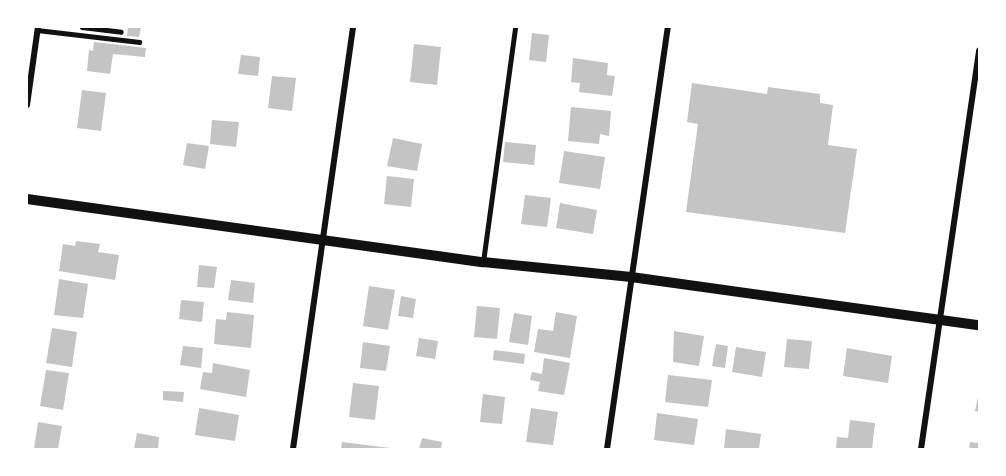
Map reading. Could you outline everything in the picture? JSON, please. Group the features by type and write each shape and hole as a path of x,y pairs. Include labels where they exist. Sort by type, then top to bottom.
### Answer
{"street":[{"path":"293,449 353,27"},
{"path":"607,449 668,27"},
{"path":"27,105 38,29"},
{"path":"921,449 979,50"},
{"path":"27,199 483,262 631,277 979,325"}],"lane":[{"path":"82,27 121,32"},
{"path":"483,262 515,27"},
{"path":"38,29 140,42"}],"building":[{"path":"128,27 141,27 139,37 127,36"},
{"path":"532,33 549,35 546,62 529,60"},
{"path":"94,42 146,48 145,57 113,54 110,74 87,71 89,50 93,51"},
{"path":"414,44 441,47 437,85 410,82"},
{"path":"241,55 260,57 258,76 238,74"},
{"path":"573,58 608,63 607,75 615,76 612,96 579,92 580,83 571,82"},
{"path":"272,76 296,78 292,111 268,108"},
{"path":"692,83 767,94 768,87 820,94 820,103 833,105 828,145 857,149 845,233 686,212 698,124 687,122"},
{"path":"82,90 106,93 101,131 77,128"},
{"path":"571,107 611,111 609,136 600,134 599,144 568,141"},
{"path":"212,120 239,122 236,147 210,144"},
{"path":"393,138 422,144 417,171 387,166"},
{"path":"505,142 536,145 534,165 503,162"},
{"path":"187,143 209,146 205,169 183,165"},
{"path":"564,151 605,157 600,189 559,183"},
{"path":"387,176 414,179 411,207 384,204"},
{"path":"525,195 551,198 547,227 521,224"},
{"path":"560,203 597,210 593,234 556,228"},
{"path":"76,241 100,244 98,252 119,255 115,280 59,271 63,244 75,246"},
{"path":"199,265 217,267 214,288 197,287"},
{"path":"59,279 88,284 83,318 54,315"},
{"path":"231,280 255,283 253,303 228,300"},
{"path":"369,286 395,290 388,330 363,326"},
{"path":"401,296 416,299 413,318 398,316"},
{"path":"181,300 204,302 202,322 179,319"},
{"path":"477,306 500,308 497,339 474,337"},
{"path":"227,312 254,315 251,348 214,344 216,319 226,320"},
{"path":"556,312 577,316 570,358 534,352 538,329 553,331"},
{"path":"514,313 532,316 528,345 509,342"},
{"path":"52,328 77,332 72,367 46,363"},
{"path":"674,331 704,336 699,366 673,362"},
{"path":"419,338 438,341 435,359 416,356"},
{"path":"787,339 812,341 809,369 784,367"},
{"path":"363,342 390,346 386,371 360,368"},
{"path":"716,344 728,346 725,368 712,366"},
{"path":"183,346 203,348 201,368 180,365"},
{"path":"736,347 766,352 762,377 732,372"},
{"path":"847,348 892,356 888,383 843,376"},
{"path":"494,350 525,354 524,364 493,360"},
{"path":"544,358 570,363 564,395 538,391 540,382 530,380 532,372 542,374"},
{"path":"213,363 250,370 246,397 200,389 203,372 212,373"},
{"path":"46,370 69,373 63,410 40,406"},
{"path":"668,375 712,380 708,407 665,402"},
{"path":"353,383 379,386 375,420 349,417"},
{"path":"163,391 184,392 183,402 163,400"},
{"path":"483,394 505,397 502,424 480,422"},
{"path":"979,397 979,412 975,411"},
{"path":"199,408 239,415 235,441 195,435"},
{"path":"531,408 558,412 553,445 526,442"},
{"path":"657,413 698,419 694,445 654,440"},
{"path":"850,420 875,423 872,449 836,449 837,437 848,438"},
{"path":"38,422 62,426 58,449 34,449"},
{"path":"726,429 761,434 759,449 724,449"},
{"path":"137,433 159,437 158,449 134,449"},
{"path":"422,438 442,442 441,449 419,449"},
{"path":"342,442 390,448 390,449 341,449"},
{"path":"970,442 979,443 979,449 969,449"}]}
